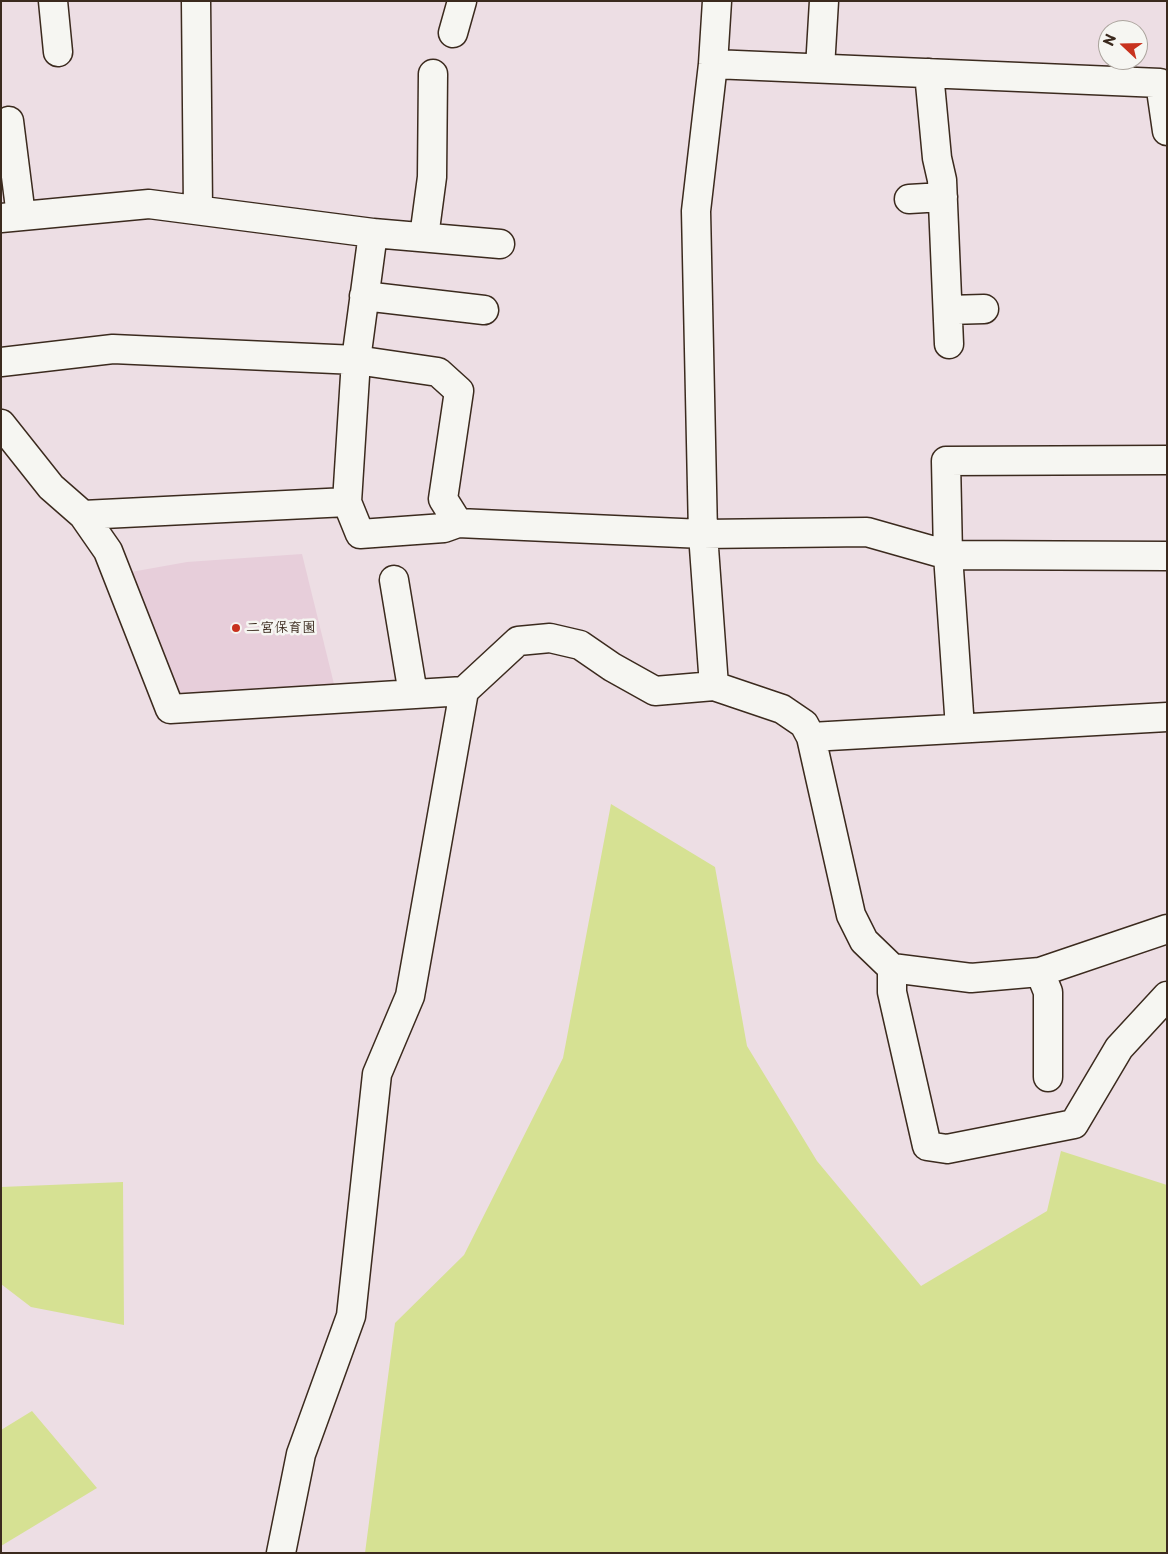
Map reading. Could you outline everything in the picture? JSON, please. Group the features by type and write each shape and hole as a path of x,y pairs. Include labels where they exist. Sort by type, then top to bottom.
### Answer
{"street":[{"path":"53,1 58,52"},
{"path":"196,1 198,208"},
{"path":"453,33 462,1"},
{"path":"714,686 704,534 696,211 713,64 717,1"},
{"path":"820,68 824,1"},
{"path":"713,64 1160,83 1167,131"},
{"path":"929,73 943,197 949,344"},
{"path":"424,237 432,177 433,74"},
{"path":"9,121 11,217 149,204 198,208 373,233 500,244"},
{"path":"909,199 943,197"},
{"path":"373,233 356,360 347,502 360,534 444,528 458,523 704,534 867,532 948,556 1167,556"},
{"path":"364,296 484,310"},
{"path":"948,310 984,309"},
{"path":"1,362 113,349 356,360 438,372 459,391 442,499 458,523"},
{"path":"1,424 51,486 83,515 108,551 170,709 464,691"},
{"path":"960,728 948,556 946,461 1167,460"},
{"path":"83,515 347,502"},
{"path":"394,580 413,694"},
{"path":"282,1553 301,1454 351,1316 377,1074 410,996 464,691 518,641 550,638 580,645 612,667 655,691 714,686 782,709 804,724 811,737 850,915 864,941 892,968 970,978 1040,972 1167,929"},
{"path":"811,737 1167,717"},
{"path":"892,968 892,992 927,1146 947,1149 1074,1124 1119,1048 1167,996"},
{"path":"1040,972 1048,992 1048,1077"}],"shaded area":[{"name":"二宮保育園","path":"302,554 334,684 184,697 179,695 131,572 187,562"}],"green space":[{"path":"611,804 715,867 747,1046 817,1161 921,1286 1047,1211 1061,1151 1167,1185 1167,1553 365,1553 395,1323 464,1255 563,1058"},
{"path":"123,1182 124,1325 31,1307 1,1284 1,1187"},
{"path":"32,1411 97,1488 1,1546 1,1430"}],"place":[{"name":"二宮保育園","path":"236,628"}]}
